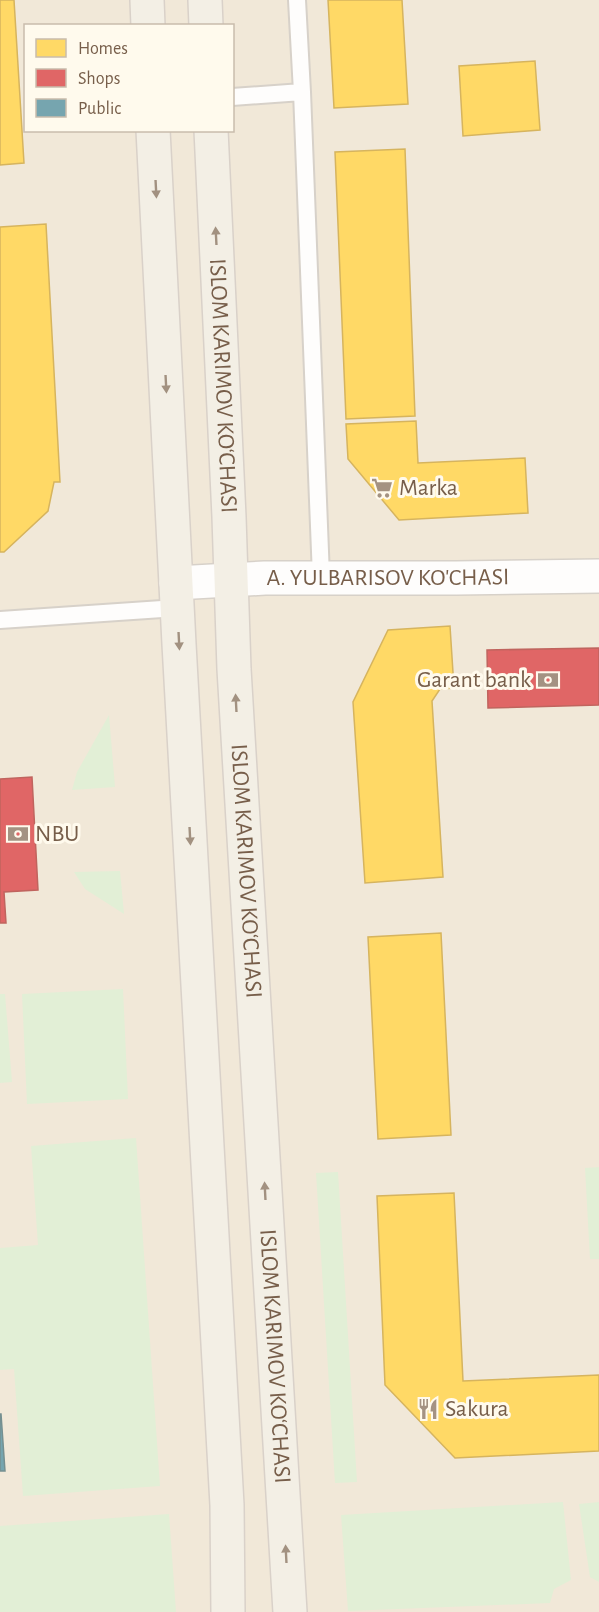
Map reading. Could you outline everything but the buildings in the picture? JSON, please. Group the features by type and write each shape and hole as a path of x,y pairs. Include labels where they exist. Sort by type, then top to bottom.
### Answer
{"main road":[{"path":"147,0 148,24"},
{"path":"205,0 206,24"},
{"path":"153,132 176,596 226,1494 228,1612"},
{"name":"ISLOM KARIMOV KO‘CHASI","path":"211,132 234,669 290,1612"}],"street":[{"name":"A. YULBARISOV KO'CHASI","path":"176,596 231,580 599,576"}],"lane":[{"path":"297,0 321,578"},
{"path":"234,97 302,92"},
{"path":"0,620 176,596"}],"shaded area":[{"path":"0,0 599,0 599,1612 0,1612"}],"green space":[{"path":"109,715 115,787 72,790 77,772"},
{"path":"120,871 124,914 85,889 74,872"},
{"path":"123,989 128,1099 27,1104 22,994"},
{"path":"0,994 5,994 12,1082 0,1083"},
{"path":"136,1138 160,1486 23,1496 14,1369 0,1370 0,1248 38,1245 31,1146"},
{"path":"599,1167 599,1259 590,1259 585,1168"},
{"path":"338,1172 357,1482 335,1483 316,1173"},
{"path":"563,1502 571,1580 554,1589 550,1603 348,1611 341,1515"},
{"path":"599,1502 599,1582 590,1577 579,1504"},
{"path":"169,1514 176,1612 0,1612 0,1526"}],"place":[{"name":"Marka","path":"382,488"},
{"name":"Garant bank","path":"548,680"},
{"name":"NBU","path":"18,834"},
{"name":"Sakura","path":"428,1409"}]}
